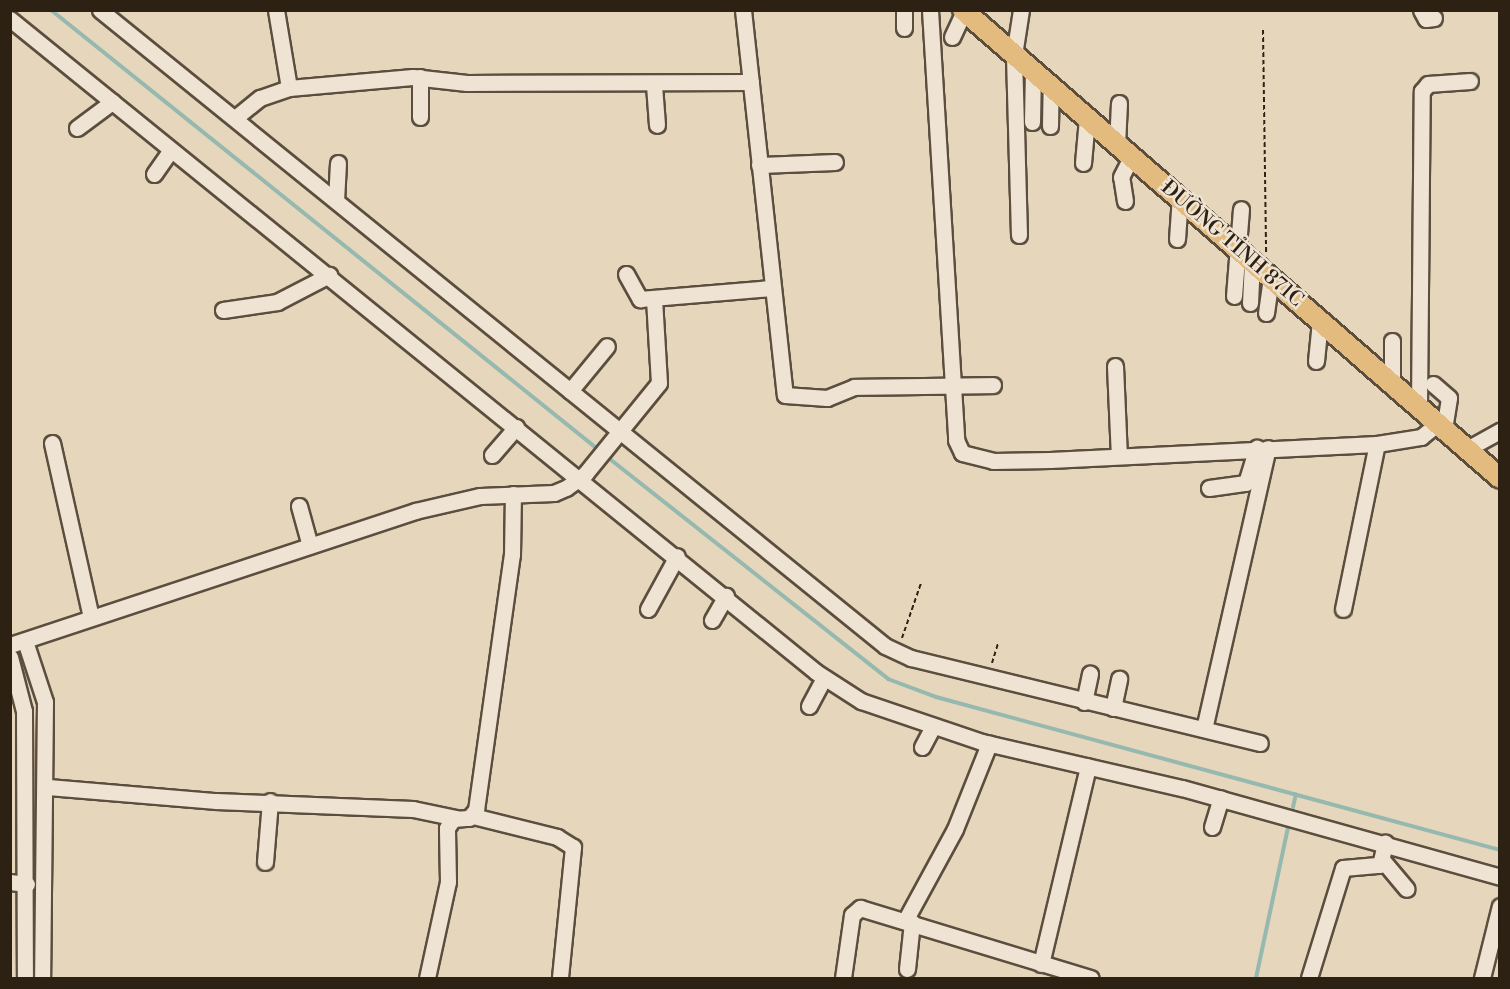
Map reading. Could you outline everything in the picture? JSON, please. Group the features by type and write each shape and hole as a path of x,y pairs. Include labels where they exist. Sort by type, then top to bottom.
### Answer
{"main road":[{"name":"ĐƯỜNG TỈNH 871C","path":"964,11 1500,478"}],"street":[{"path":"100,10 620,433 898,653 1084,702 1260,743"},
{"path":"276,10 290,88"},
{"path":"743,10 772,288 788,398 827,398 854,387 993,385"},
{"path":"904,10 904,28"},
{"path":"930,10 952,387 957,445 966,455 1001,461 1377,444 1421,437 1441,426 1449,398 1433,384"},
{"path":"1019,235 1014,55 1021,10"},
{"path":"952,37 964,11"},
{"path":"10,19 516,427 583,477 824,678 872,706 932,728 989,744 1221,798 1500,877"},
{"path":"1032,122 1034,72"},
{"path":"235,118 261,98 290,88 420,77 467,83 654,85 751,82"},
{"path":"420,77 420,117"},
{"path":"1419,407 1422,91 1428,84 1470,81"},
{"path":"654,85 657,125"},
{"path":"1050,126 1051,87"},
{"path":"77,128 112,102"},
{"path":"1119,103 1124,151 1121,177 1125,201"},
{"path":"1083,163 1087,118"},
{"path":"154,174 171,150"},
{"path":"759,165 835,162"},
{"path":"336,201 338,163"},
{"path":"1177,239 1180,200"},
{"path":"1234,296 1236,248 1241,209"},
{"path":"1250,303 1262,271"},
{"path":"1262,271 1266,313"},
{"path":"626,274 634,296 654,300 772,288"},
{"path":"223,310 277,302 329,275"},
{"path":"42,978 48,787 44,688 18,643 91,617 451,501 513,494 554,494 583,477 620,433 661,378 654,300"},
{"path":"1316,361 1320,321"},
{"path":"1392,341 1392,383"},
{"path":"570,392 608,346"},
{"path":"1115,366 1119,456"},
{"path":"492,455 516,427"},
{"path":"1467,449 1500,431"},
{"path":"52,443 91,617"},
{"path":"1343,609 1377,444"},
{"path":"1209,488 1245,483 1262,448"},
{"path":"1204,729 1262,448"},
{"path":"473,816 491,675 500,652 513,494"},
{"path":"299,507 310,546"},
{"path":"648,609 677,556"},
{"path":"712,620 726,596"},
{"path":"10,657 24,711 27,884 25,978"},
{"path":"1084,702 1090,674"},
{"path":"809,706 824,678"},
{"path":"1113,708 1119,679"},
{"path":"922,747 932,728"},
{"path":"907,969 909,920 955,829 989,744"},
{"path":"1041,964 1088,767"},
{"path":"48,787 413,808 456,818 473,816 557,837 573,847 560,978"},
{"path":"1212,828 1221,798"},
{"path":"265,862 270,801"},
{"path":"427,978 448,882 446,832 456,818"},
{"path":"1385,843 1384,862 1407,889"},
{"path":"1309,978 1343,868 1384,862"},
{"path":"10,882 27,884"},
{"path":"1482,978 1500,906"},
{"path":"843,978 854,911 867,908 1091,978"}],"path":[{"path":"1262,271 1269,230 1263,175 1263,30"},
{"path":"898,653 921,583"},
{"path":"988,678 998,644"}],"waterway":[{"path":"51,10 600,451"},
{"path":"606,456 888,679 936,697 1500,850"},
{"path":"20,657 34,691"},
{"path":"1293,807 1296,794"},
{"path":"1256,978 1288,828"},
{"path":"34,978 35,904"}]}
